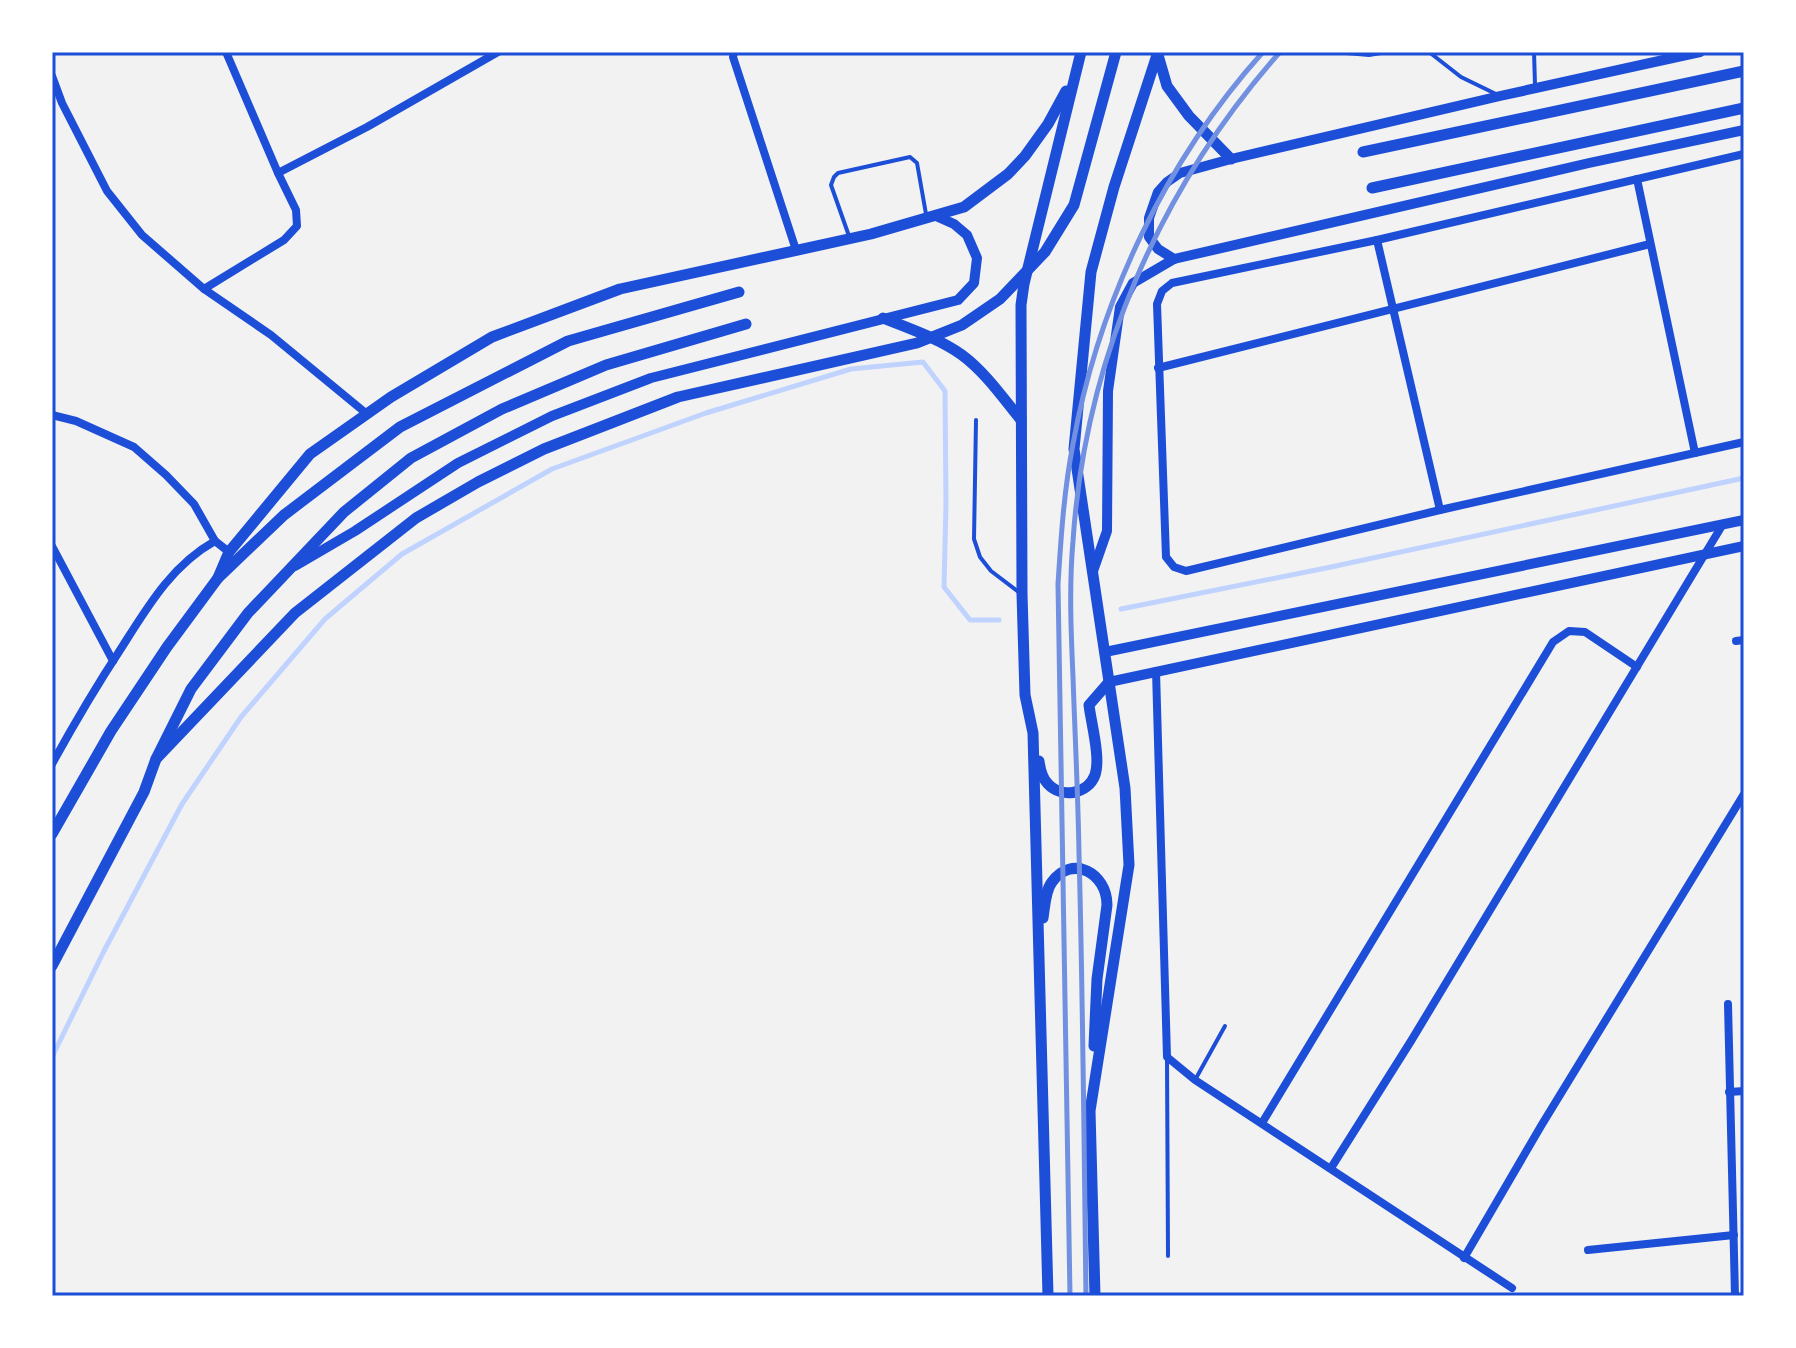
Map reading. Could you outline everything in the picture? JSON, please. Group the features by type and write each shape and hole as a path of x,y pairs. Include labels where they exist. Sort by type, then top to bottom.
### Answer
{"main road":[{"path":"1081,52 1024,284 1021,334 1025,695 1042,776 1054,789 1071,793 1087,786 1093,779 1097,762 1089,705 1109,682"},
{"path":"156,759 295,613 416,518 478,482 544,449 678,397 917,343 962,325 1000,299 1045,252 1074,205 1116,52"},
{"path":"1158,53 1167,86 1196,124 1231,159"},
{"path":"1090,1111 1129,865 1125,788 1074,449 1091,272 1114,187 1158,53"},
{"path":"1363,152 1744,71"},
{"path":"218,578 229,552 310,454 391,397 492,337 620,289 850,238 964,207 1008,174 1025,156 1048,124 1075,75"},
{"path":"1372,188 1744,108"},
{"path":"52,834 111,731 167,647 218,578 284,515 400,427 568,341 739,292"},
{"path":"883,318 937,340 964,357 995,387 1021,420"},
{"path":"52,966 144,792 156,759 191,689 248,613 344,512 411,458 502,409 606,365 746,324"},
{"path":"1033,733 1048,1296"},
{"path":"1038,947 1048,889 1053,880 1069,870 1080,869 1098,877 1104,885 1107,905 1097,979 1090,1111 1095,1296"}],"street":[{"path":"204,289 284,240 297,226 296,210 226,52"},
{"path":"278,173 367,127 498,52"},
{"path":"734,52 733,57 796,250"},
{"path":"1174,259 1158,249 1149,237 1149,218 1158,192 1180,173 1500,96 1700,52"},
{"path":"52,76 62,103 107,191 142,235 204,289 271,335 367,414"},
{"path":"1093,571 1107,531 1108,391 1120,307 1133,283 1174,259 1744,130"},
{"path":"1744,154 1377,240 1172,283 1162,291 1157,304 1166,557 1174,567 1186,571 1744,442"},
{"path":"1637,179 1695,453"},
{"path":"289,569 355,531 458,463 552,416 651,378 958,300 974,283 977,258 967,235 954,224 931,217"},
{"path":"1377,240 1440,510"},
{"path":"1158,368 1650,244"},
{"path":"52,415 76,421 134,447 194,504 215,541 229,552"},
{"path":"1105,652 1744,520"},
{"path":"1331,1168 1723,524"},
{"path":"52,764 93,691 167,579 196,552 215,541"},
{"path":"52,546 113,661"},
{"path":"1109,682 1744,546"},
{"path":"1262,1123 1553,642 1569,631 1585,632 1637,667"},
{"path":"1156,671 1167,1057 1195,1080 1512,1288"},
{"path":"1464,1258 1744,794"},
{"path":"1728,1004 1735,1296"},
{"path":"1729,1092 1744,1091"},
{"path":"1732,1205 1744,1205"},
{"path":"1588,1250 1734,1235"}],"lane":[{"path":"1335,52 1369,55 1387,52"},
{"path":"1429,52 1461,77 1500,96"},
{"path":"1534,52 1535,88"},
{"path":"850,238 831,185 838,173 910,157 917,163 931,217"},
{"path":"976,420 974,539 985,564 1022,594"},
{"path":"1195,1080 1225,1026"},
{"path":"1167,1057 1168,1256"}],"waterway":[{"path":"52,1057 182,804 241,717 325,619 402,554 552,469 706,413 851,369 923,362 945,391 944,587 970,620 999,620"},
{"path":"1121,609 1744,478"}],"railway":[{"path":"1070,1296 1058,584 1070,461 1100,338 1141,235 1196,139 1263,52"},
{"path":"1086,1296 1078,809 1071,609 1080,473 1112,342 1136,279 1165,218 1199,160 1237,105 1280,52"}]}
